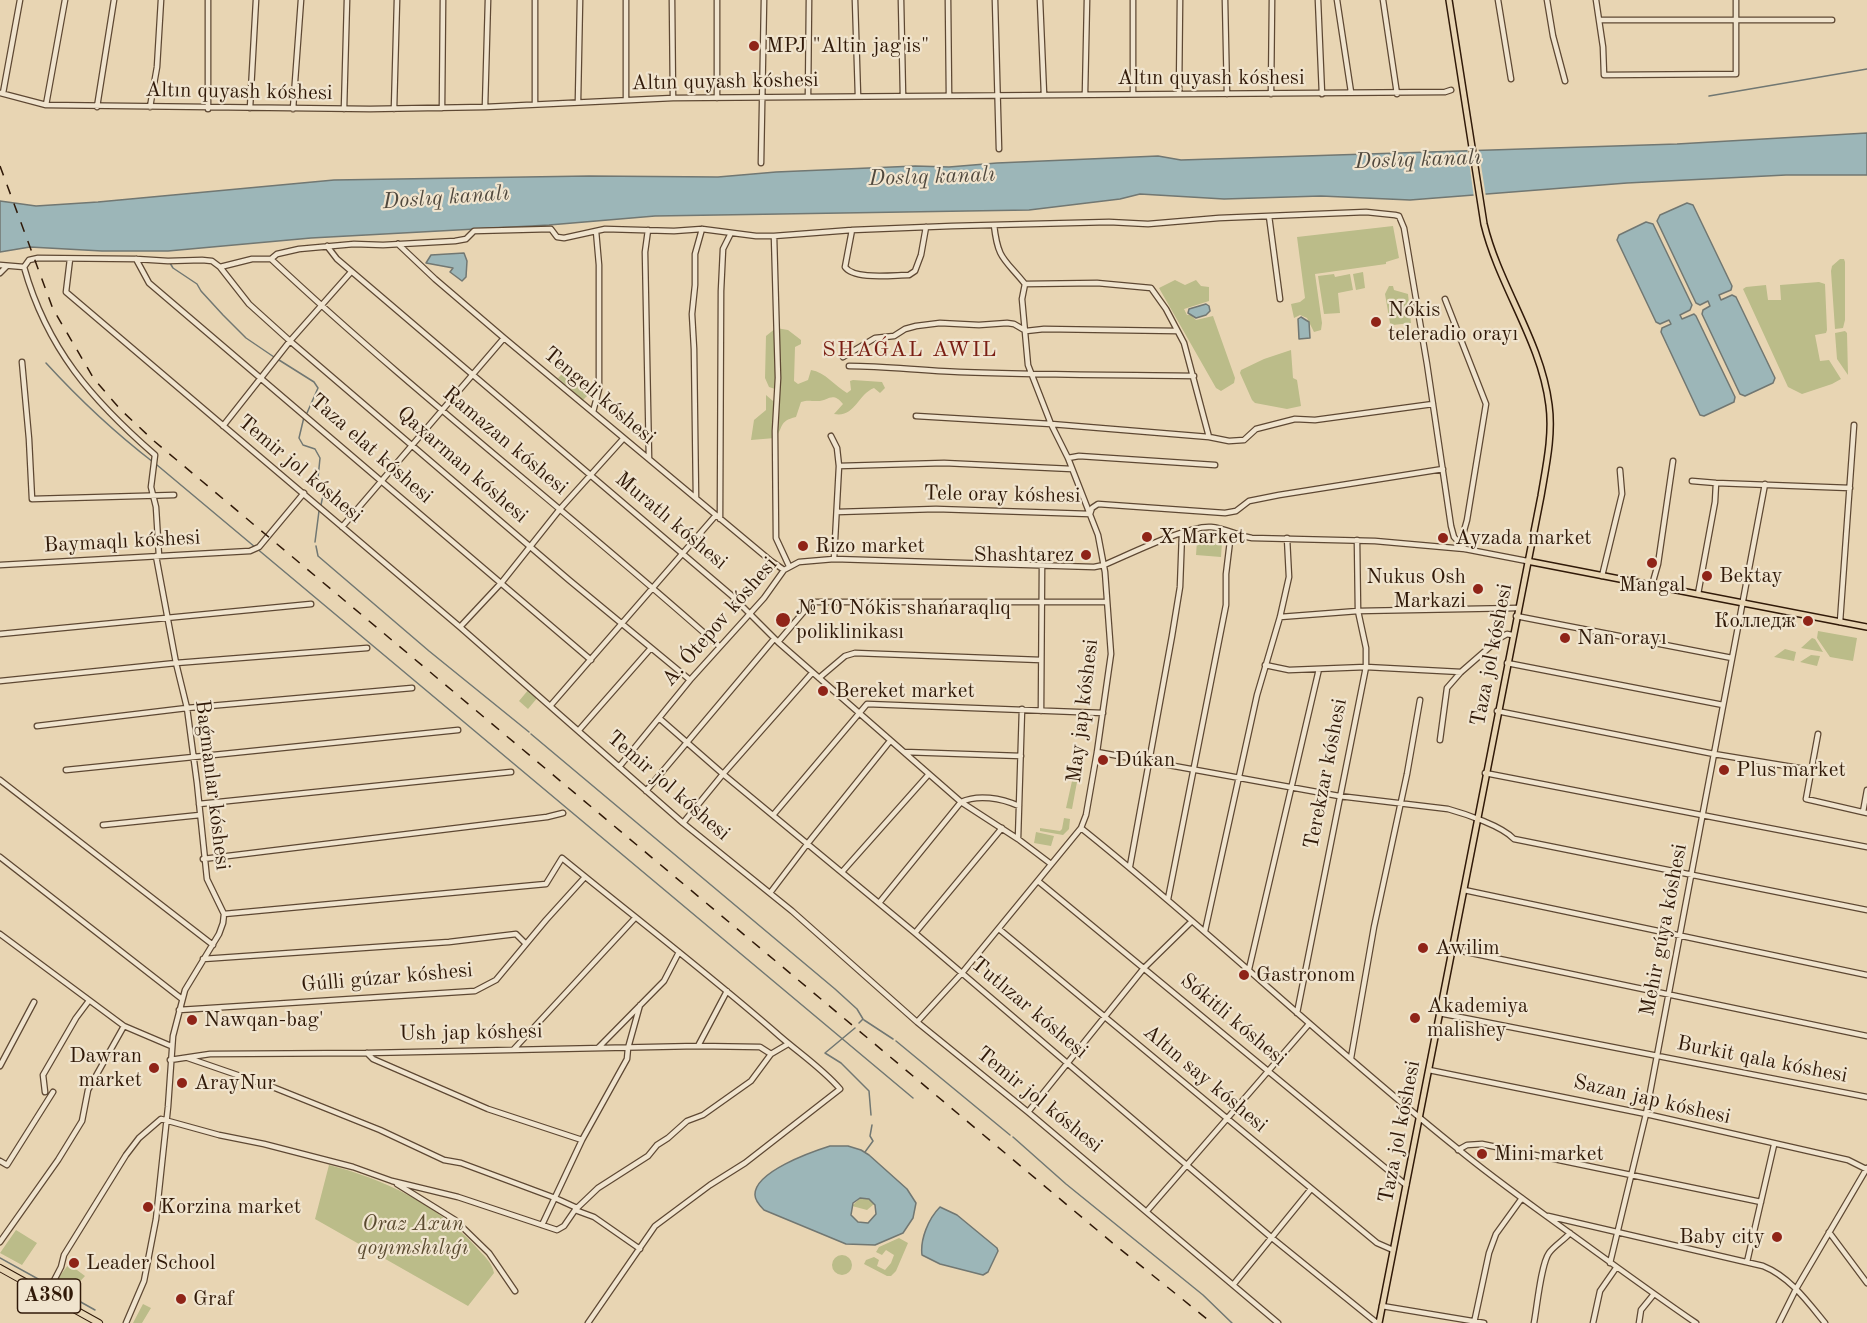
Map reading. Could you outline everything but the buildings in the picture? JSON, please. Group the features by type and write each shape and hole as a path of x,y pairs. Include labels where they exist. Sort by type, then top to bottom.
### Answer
{"highway":[{"name":"A380","path":"0,1268 99,1323"}],"main road":[{"name":"Taza jol kóshesi","path":"1378,1323 1549,447 1549,405 1542,369 1493,258 1484,224 1449,0"},
{"name":"A. Ótepov kóshesi","path":"1527,561 1867,627"}],"street":[{"path":"1,93 20,0"},
{"path":"46,105 65,0"},
{"path":"97,107 114,0"},
{"path":"150,107 157,67 161,0"},
{"path":"208,0 208,109"},
{"path":"250,108 256,0"},
{"path":"293,109 301,0"},
{"path":"344,109 347,0"},
{"path":"394,109 397,0"},
{"path":"442,0 442,108"},
{"path":"486,107 488,0"},
{"path":"535,0 535,104"},
{"path":"578,101 580,0"},
{"path":"626,0 626,99"},
{"path":"672,0 673,98"},
{"path":"717,0 717,98"},
{"path":"761,163 764,0"},
{"path":"808,97 809,0"},
{"path":"855,0 858,96"},
{"path":"901,0 903,96"},
{"path":"948,0 949,95"},
{"path":"995,0 999,149"},
{"path":"1040,0 1044,94"},
{"path":"1085,94 1087,0"},
{"path":"1133,0 1133,93"},
{"path":"1179,0 1179,93"},
{"path":"1225,0 1227,94"},
{"path":"1271,94 1272,0"},
{"path":"1318,0 1322,94"},
{"path":"1337,0 1351,92"},
{"path":"1383,0 1397,94"},
{"path":"1498,0 1512,79"},
{"path":"1547,0 1553,36 1565,81"},
{"path":"1596,0 1604,75 1736,74 1736,0"},
{"path":"1599,20 1832,20"},
{"name":"Altın quyash kóshesi","path":"1,93 46,105 208,109 394,109 673,98 1133,93 1322,94 1351,92 1397,94 1451,90"},
{"path":"0,265 24,267 29,260 39,258 70,260 136,258 212,261 220,267 252,259 271,259 277,254 298,249 455,241 466,239 474,231 551,230 557,237 564,238 605,229 674,231 702,229 774,236 926,227 1109,222 1148,224 1366,212 1399,216 1404,228 1451,526 1454,537 1465,549"},
{"path":"1269,216 1281,299"},
{"path":"994,225 996,247 1001,258 1025,284 1097,283 1151,288 1166,309 1184,343 1209,437"},
{"path":"852,230 845,267 847,271 856,275 909,275 915,271 921,255 926,227"},
{"path":"696,498 692,314 695,254 702,229"},
{"path":"648,230 645,252 648,459"},
{"path":"593,412 599,389 599,264 596,231"},
{"path":"551,705 718,517 721,291 723,249 731,233"},
{"path":"774,236 778,378 775,431 776,538 789,566"},
{"name":"Tengeli kóshesi","path":"398,244 435,279 623,439 784,570"},
{"name":"Muratlı kóshesi","path":"327,246 351,272 683,554 812,673 928,774 961,802 1018,839 1051,864"},
{"name":"Taza elat kóshesi","path":"136,258 149,283 262,377 591,660"},
{"name":"Ramazan kóshesi","path":"271,259 320,305 441,410 654,588 719,646"},
{"name":"Temir jol kóshesi","path":"70,260 66,292 551,705 683,823 771,893 917,1022 1028,1112 1278,1323"},
{"path":"0,273 7,266"},
{"name":"Baǵmanlar kóshesi","path":"24,267 40,315 68,364 87,389 121,425 155,455 151,487 156,507 157,556 176,663 187,708 199,804 203,859 209,886 224,914"},
{"name":"Qaxarman kóshesi","path":"220,267 249,304 690,680"},
{"path":"224,426 290,340 351,272"},
{"name":"May jap kóshesi","path":"917,1022 962,973 1082,828 1103,713 1111,654 1104,566 1098,535 1028,365 1022,299 1025,284"},
{"path":"1445,299 1486,404 1467,520 1460,544"},
{"path":"843,357 875,338 894,336 905,329 916,326 940,323 980,325 1007,323 1026,331 1044,329 1177,331"},
{"path":"342,527 504,338"},
{"path":"22,362 30,439 32,499 174,495"},
{"path":"849,366 1032,374 1194,376"},
{"path":"916,416 1051,424 1209,437 1229,441 1244,440 1256,429 1295,419 1315,420 1433,404"},
{"path":"1840,622 1854,425"},
{"path":"831,436 837,448 839,466 834,559"},
{"path":"460,627 502,582 560,509 623,439"},
{"path":"1068,458 1079,456 1215,465"},
{"path":"1652,585 1658,564 1673,461"},
{"path":"839,466 944,463 1072,469"},
{"name":"Tele oray kóshesi","path":"837,512 936,509 1090,514 1092,508 1098,504 1225,513 1236,511 1249,501 1443,469"},
{"path":"1602,576 1622,494 1620,470"},
{"path":"1692,481 1850,488"},
{"path":"1698,594 1715,502 1716,483"},
{"name":"Mehir gúyа kóshesi","path":"1610,1263 1646,1114 1765,484"},
{"name":"Baymaqlı kóshesi","path":"0,565 245,551 259,548 304,493"},
{"name":"A. Ótepov kóshesi","path":"619,767 719,646 750,614 784,570 799,562 834,559 1104,566 1182,533 1209,526 1252,538 1357,540 1465,549 1527,561"},
{"path":"1130,866 1180,586 1182,533"},
{"path":"1168,900 1226,605 1226,574 1231,533"},
{"path":"1205,931 1238,777 1289,577 1287,538"},
{"name":"Terekzar kóshesi","path":"1297,1013 1366,667 1366,648 1358,611 1357,540"},
{"path":"1041,711 1042,566"},
{"path":"646,791 686,742 812,602 1107,602"},
{"path":"0,634 311,604"},
{"path":"1280,617 1358,611 1518,608"},
{"path":"1516,616 1732,658"},
{"path":"1440,740 1447,688 1461,672 1502,636 1512,635"},
{"path":"0,681 176,663 367,648"},
{"path":"579,730 651,648"},
{"path":"819,678 845,656 855,653 1041,660"},
{"path":"1507,663 1723,705"},
{"path":"1266,665 1289,670 1366,667 1461,672"},
{"path":"1249,969 1319,669"},
{"path":"683,823 812,673"},
{"path":"37,726 187,708 412,688"},
{"path":"1351,1058 1374,927 1401,804 1420,700"},
{"path":"774,814 867,704 1103,713"},
{"path":"1018,839 1022,710"},
{"path":"1497,711 1714,754 1810,770"},
{"name":"Tutlızar kóshesi","path":"659,718 1369,1320 1378,1323"},
{"path":"66,770 458,730"},
{"path":"1818,734 1806,800 1865,812 1867,790"},
{"path":"771,893 890,741"},
{"path":"904,752 1021,756"},
{"path":"1097,752 1339,795 1448,809 1507,831 1514,839 1867,910"},
{"path":"199,804 511,772"},
{"path":"1485,773 1867,847"},
{"path":"842,872 928,774"},
{"path":"0,780 213,945"},
{"path":"879,903 961,802 984,798 1005,800 1019,806"},
{"path":"203,859 547,817 563,813"},
{"path":"103,825 200,815"},
{"path":"915,933 1002,828"},
{"path":"1082,828 1130,866 1309,1024 1458,1150 1610,1263 1696,1323"},
{"path":"0,857 182,999"},
{"path":"126,1323 147,1271 156,1219 171,1046 179,1010 190,980 213,945 223,923 224,914 546,884 562,858 727,991 828,1075 840,1089 746,1163 710,1185 655,1226 588,1323"},
{"name":"Gúlli gúzar kóshesi","path":"179,1010 475,991 496,980 585,877"},
{"name":"Sókitli kóshesi","path":"1038,881 1406,1185"},
{"path":"1464,890 1867,975"},
{"path":"514,1048 635,918"},
{"path":"1028,1112 1144,968 1192,921"},
{"name":"Altın say kóshesi","path":"999,929 1377,1243 1393,1250"},
{"path":"0,934 88,1002 124,1026 171,1046"},
{"path":"203,959 449,942 516,934 526,944"},
{"path":"1452,949 1867,1036"},
{"path":"599,1047 664,981 679,952"},
{"path":"698,1046 727,991"},
{"path":"0,1066 34,1002"},
{"path":"45,1092 43,1075 76,1018 88,1002"},
{"path":"542,1225 582,1140 627,1059 640,1005"},
{"name":"Burkit qala kóshesi","path":"1440,1013 1867,1097"},
{"path":"1147,1212 1309,1024"},
{"path":"0,1242 58,1160 82,1121 88,1090 124,1026"},
{"path":"47,1294 64,1256 126,1155 139,1138 161,1119 353,1167 392,1181 458,1197 556,1230 564,1226 576,1209 598,1188 648,1156 657,1144 668,1138 687,1121 703,1115 751,1081 771,1054 788,1044"},
{"name":"Ush jap kóshesi","path":"170,1060 210,1054 698,1046 760,1047 771,1054"},
{"path":"367,1053 373,1059 488,1109 582,1140"},
{"path":"185,1057 275,1088 380,1130 444,1160 461,1163 555,1198 603,1222 640,1249"},
{"name":"Sazan jap kóshesi","path":"1429,1070 1646,1114 1774,1145 1848,1160 1867,1168"},
{"path":"0,1161 7,1165 53,1092"},
{"path":"1458,1150 1467,1145 1482,1144 1761,1202"},
{"path":"1747,1262 1774,1145"},
{"path":"1779,1323 1796,1289 1867,1168"},
{"path":"1862,1175 1867,1180"},
{"path":"392,1181 455,1220 489,1253 515,1291"},
{"path":"1233,1286 1311,1189"},
{"path":"1474,1322 1489,1253 1496,1234 1522,1198"},
{"path":"1546,1215 1747,1262 1778,1272 1825,1323"},
{"path":"1829,1232 1867,1283"},
{"path":"1534,1323 1545,1263 1550,1252 1570,1233"},
{"path":"1593,1323 1600,1292 1617,1268"},
{"path":"1639,1323 1641,1310 1654,1294"},
{"path":"1382,1306 1484,1323"}],"green space":[{"path":"1393,226 1399,258 1386,262 1386,264 1315,274 1321,330 1314,332 1307,318 1300,315 1294,318 1291,304 1305,298 1297,237"},
{"path":"1840,259 1844,259 1845,262 1845,320 1843,328 1835,329 1831,271 1832,266"},
{"path":"1363,272 1365,288 1356,290 1353,274"},
{"path":"1334,274 1335,277 1350,274 1353,290 1338,293 1340,313 1324,314 1318,276"},
{"path":"1175,280 1185,285 1196,280 1201,286 1209,287 1209,301 1184,309 1187,315 1191,315 1196,320 1213,316 1235,378 1234,383 1221,391 1216,388 1159,288"},
{"path":"1819,282 1825,284 1827,330 1826,333 1815,335 1820,361 1829,360 1841,379 1802,394 1788,387 1743,289 1766,285 1768,300 1781,300 1780,285"},
{"path":"1389,286 1408,294 1411,323 1393,325 1390,323 1385,294"},
{"path":"776,328 788,330 801,340 801,344 795,347 794,381 798,384 808,380 811,370 825,376 847,393 851,390 850,381 853,380 882,382 885,388 880,393 874,388 868,391 847,413 841,414 834,414 843,404 833,397 820,401 801,402 796,417 784,423 775,438 751,440 754,420 766,410 766,395 773,401 778,395 775,389 769,387 765,378 766,336"},
{"path":"1845,331 1847,333 1848,375 1837,359 1835,333"},
{"path":"1291,350 1293,378 1297,380 1301,406 1287,409 1255,403 1240,373 1241,370"},
{"path":"563,373 588,395 583,400 558,378"},
{"path":"1197,541 1222,542 1221,557 1196,555"},
{"path":"1818,631 1857,638 1853,661 1830,657 1817,638"},
{"path":"1812,638 1815,639 1823,652 1801,648"},
{"path":"1785,649 1796,652 1794,661 1774,657"},
{"path":"1811,655 1820,656 1817,666 1800,662"},
{"path":"529,689 538,697 528,709 519,701"},
{"path":"1072,781 1077,782 1072,809 1066,808"},
{"path":"1064,818 1070,819 1069,829 1063,835 1040,831 1040,828 1060,831"},
{"path":"1036,832 1054,836 1051,846 1034,843"},
{"name":"Oraz Axun qoyımshılıǵı","path":"329,1165 370,1178 409,1195 445,1218 476,1247 489,1262 494,1273 468,1306 315,1219"},
{"path":"860,1198 869,1199 874,1204 867,1210 852,1206"},
{"path":"16,1230 37,1243 22,1265 0,1253"},
{"path":"899,1238 908,1243 896,1271 891,1276 864,1264 866,1260 874,1257 879,1260 877,1266 885,1270 894,1255 886,1250 882,1255 876,1252 879,1247"},
{"path":"842,1255 849,1258 852,1265 849,1272 842,1275 835,1272 832,1265 835,1258"},
{"path":"69,1264 85,1276 71,1291 55,1282"},
{"path":"143,1304 151,1308 142,1323 133,1323"}],"water":[{"name":"Doslıq kanalı","path":"1867,133 1867,175 1786,175 1627,183 1410,200 1321,196 1224,199 1140,194 1120,199 1029,210 655,216 549,225 311,238 168,251 102,251 30,247 0,252 0,201 36,206 334,180 589,176 718,177 776,172 915,166 949,167 1158,156 1181,160 1677,144"},
{"path":"1687,203 1693,205 1732,286 1731,290 1719,295 1721,300 1732,295 1736,297 1775,378 1773,383 1745,396 1740,394 1702,314 1703,310 1710,306 1708,301 1700,305 1696,303 1657,221 1660,215"},
{"path":"1646,222 1653,224 1692,305 1690,310 1680,315 1682,319 1694,314 1696,316 1735,397 1734,402 1704,416 1700,415 1661,332 1662,328 1671,324 1669,320 1660,324 1656,322 1617,240 1619,235"},
{"path":"464,253 467,261 466,277 462,281 450,272 453,268 426,263 431,255"},
{"path":"1206,304 1210,311 1206,315 1196,318 1188,313 1189,309"},
{"path":"1301,317 1309,322 1310,338 1299,339 1298,319"},
{"path":"830,1146 848,1146 861,1150 907,1189 916,1203 913,1218 903,1233 875,1245 846,1244 762,1208 755,1195 757,1187 764,1178 785,1164","holes":["860,1198 869,1199 875,1205 876,1214 868,1223 858,1222 851,1215 853,1203"]},
{"path":"940,1207 957,1215 997,1248 998,1251 988,1272 983,1275 940,1264 922,1255 922,1243 926,1230"}],"pier":[{"path":"1478,146 1486,197 1474,198 1467,147"}],"waterway":[{"path":"1709,96 1867,69"},
{"path":"170,263 173,268 197,284 246,338 274,357"},
{"path":"279,360 314,382 318,388 307,413"},
{"path":"46,363 97,415 153,462"},
{"path":"304,417 299,438 303,445 315,449 320,458 318,478 323,495 321,505"},
{"path":"157,465 913,1098"},
{"path":"315,542 319,511"},
{"path":"316,546 318,556 429,651 529,732"},
{"path":"531,734 835,989 857,1009 863,1019 859,1023"},
{"path":"864,1020 893,1039"},
{"path":"855,1028 825,1053 841,1063 869,1091 871,1115"},
{"path":"896,1041 1010,1135"},
{"path":"865,1152 873,1141 870,1136 872,1125"},
{"path":"1013,1137 1066,1184 1203,1295 1232,1323"},
{"path":"0,1258 49,1285"},
{"path":"54,1287 95,1310"}],"railway":[{"path":"0,166 53,309 94,379 121,410 154,441 277,544 1115,1245 1212,1323"}],"place":[{"name":"MPJ \"Altin jag'is\"","path":"754,46"},
{"name":"Nókis teleradio orayı","path":"1376,322"},
{"name":"X Market","path":"1147,537"},
{"name":"Ayzada market","path":"1443,538"},
{"name":"Rizo market","path":"803,546"},
{"name":"Shashtarez","path":"1086,555"},
{"name":"Mangal","path":"1652,563"},
{"name":"Bektay","path":"1707,576"},
{"name":"Nukus Osh Markazi","path":"1478,589"},
{"name":"№10 Nókis shańaraqlıq poliklinikası","path":"783,620"},
{"name":"Колледж","path":"1808,621"},
{"name":"Nan orayı","path":"1565,638"},
{"name":"Bereket market","path":"823,691"},
{"name":"Dúkan","path":"1103,760"},
{"name":"Plus market","path":"1724,770"},
{"name":"Awilim","path":"1423,948"},
{"name":"Gastronom","path":"1244,975"},
{"name":"Akademiya malishey","path":"1415,1018"},
{"name":"Nawqan-bag'","path":"192,1020"},
{"name":"Dawran market","path":"154,1068"},
{"name":"ArayNur","path":"182,1083"},
{"name":"Mini market","path":"1482,1154"},
{"name":"Korzina market","path":"148,1207"},
{"name":"Baby city","path":"1777,1237"},
{"name":"Leader School","path":"74,1263"},
{"name":"Graf","path":"181,1299"}],"district":[{"name":"SHAǴAL AWIL","path":"910,350"}]}
